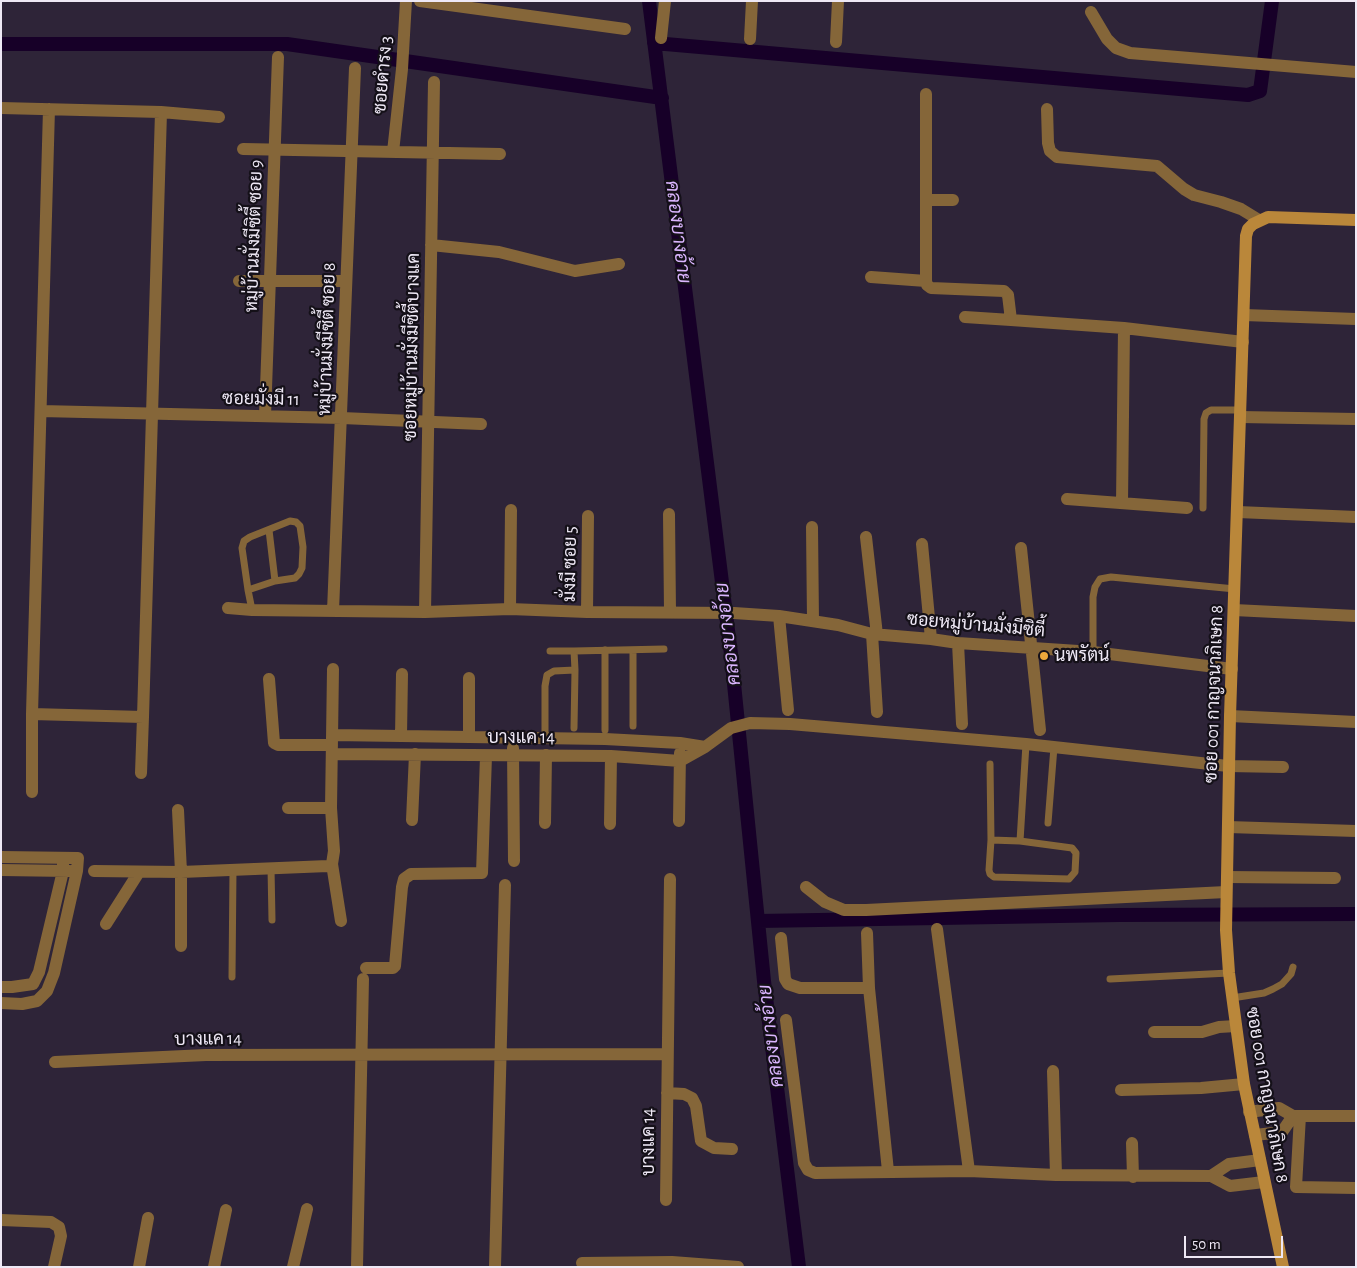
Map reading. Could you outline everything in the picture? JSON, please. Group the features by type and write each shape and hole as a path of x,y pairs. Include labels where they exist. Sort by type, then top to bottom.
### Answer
{"street":[{"name":"ซอยดำรง 3","path":"393,152 402,68 406,1"},
{"path":"420,1 625,29"},
{"path":"661,38 665,1"},
{"path":"750,38 752,1"},
{"path":"836,42 838,1"},
{"path":"1091,12 1107,40 1116,48 1130,53 1356,72"},
{"name":"หมู่บ้านมั่งมีซิตี้ ซอย 9","path":"265,416 278,57"},
{"name":"หมู่บ้านมั่งมีซิตี้ ซอย 8","path":"333,611 342,418 354,68"},
{"name":"ซอยหมู่บ้านมั่งมีซิตี้บางแค","path":"425,612 434,82"},
{"path":"926,94 927,285 931,288 1004,292 1008,295 1011,320"},
{"path":"1,108 161,112 219,117"},
{"path":"32,792 32,714 49,109"},
{"path":"1047,109 1048,144 1050,151 1057,157 1157,166 1194,195 1241,209 1259,220 1268,217 1356,220"},
{"path":"141,773 161,112"},
{"path":"243,149 500,154"},
{"path":"926,200 953,200"},
{"name":"ซอย 001 กาญจนาภิเษก 8","path":"1259,220 1248,229 1246,236 1228,766 1226,892 1229,973 1244,1084 1283,1267"},
{"path":"431,245 499,252 575,271 618,264"},
{"path":"871,277 926,281"},
{"path":"239,281 346,281"},
{"path":"1244,315 1356,319"},
{"path":"965,317 1124,328 1243,342"},
{"path":"1122,503 1124,328"},
{"name":"ซอยมั่งมี 11","path":"41,411 342,418 481,424"},
{"path":"1240,414 1356,419"},
{"path":"1068,499 1187,508"},
{"path":"510,609 511,510"},
{"path":"1238,512 1356,517"},
{"path":"228,608 252,610 425,612 510,609 587,612 670,612 669,514"},
{"name":"มั่งมี ซอย 5","path":"587,612 588,516"},
{"path":"812,527 813,621"},
{"path":"866,537 874,635 877,712"},
{"path":"922,544 931,639"},
{"path":"1021,548 1040,730"},
{"path":"1234,610 1356,616"},
{"name":"ซอยหมู่บ้านมั่งมีซิตี้","path":"670,612 779,616 813,621 874,635 1093,652 1232,669"},
{"path":"779,616 788,710"},
{"path":"958,643 962,724"},
{"path":"334,669 331,808 334,851 332,864 341,921"},
{"path":"401,736 402,674"},
{"path":"469,737 470,678"},
{"path":"269,679 274,743 278,745 332,745"},
{"path":"32,714 143,717"},
{"path":"1230,716 1356,722"},
{"path":"680,761 705,748 731,728 750,723 790,724 1026,744 1228,766 1283,767"},
{"path":"605,735 608,756 610,824"},
{"name":"บางแค 14","path":"332,745 401,736 545,739 605,735 680,743 705,748"},
{"path":"513,739 514,861"},
{"path":"679,821 680,743"},
{"name":"บางแค 14","path":"332,745 415,754 608,756 680,761"},
{"path":"412,820 415,754"},
{"path":"545,823 546,755"},
{"path":"358,1267 365,974 395,966 404,879 411,874 482,873 486,756"},
{"path":"288,808 331,808"},
{"path":"178,810 181,872 180,946"},
{"path":"1228,826 1356,831"},
{"path":"1,857 63,865 77,871 54,973 48,991 37,1001 22,1004 1,1003"},
{"path":"94,871 181,872 328,866 332,864"},
{"path":"1,870 63,865"},
{"path":"1,987 33,984 47,940 63,865"},
{"path":"106,924 139,872"},
{"path":"1227,877 1334,878"},
{"name":"บางแค 14","path":"666,1200 670,879"},
{"path":"494,1267 505,885"},
{"path":"806,887 825,902 844,910 1226,892"},
{"path":"937,930 969,1171"},
{"path":"867,933 869,988 888,1172"},
{"path":"780,938 785,979 788,984 800,988 869,988"},
{"path":"786,1020 804,1163 808,1170 815,1172 969,1171 1133,1177 1211,1176 1230,1186 1264,1182"},
{"path":"1154,1032 1202,1032 1219,1027 1236,1026"},
{"name":"บางแค 14","path":"55,1062 206,1055 667,1054"},
{"path":"1053,1072 1056,1175"},
{"path":"1121,1090 1201,1088 1244,1084"},
{"path":"667,1093 684,1094 692,1098 696,1106 701,1141 714,1148 732,1149"},
{"path":"1250,1112 1279,1108 1297,1116 1356,1116"},
{"path":"1254,1136 1282,1132 1297,1116"},
{"path":"1297,1116 1296,1186 1356,1188"},
{"path":"1132,1143 1133,1177"},
{"path":"1211,1176 1229,1164 1260,1160"},
{"path":"293,1267 307,1209"},
{"path":"214,1267 226,1210"},
{"path":"138,1267 148,1218"},
{"path":"1,1220 51,1222 58,1228 61,1236 54,1267"},
{"path":"582,1263 738,1267"}],"lane":[{"path":"1203,508 1204,418 1206,413 1211,410 1240,414"},
{"path":"248,590 275,581 295,578 299,574 302,568 303,547 300,526 296,522 290,521 244,541 242,548 248,590 252,610"},
{"path":"269,530 275,581"},
{"path":"1093,652 1093,597 1095,587 1100,579 1110,577 1235,589"},
{"path":"550,651 664,649"},
{"path":"605,650 605,735"},
{"path":"633,650 633,726"},
{"path":"574,651 574,728"},
{"path":"545,739 545,686 548,674 554,671 575,670"},
{"path":"1020,841 1026,744"},
{"path":"1048,823 1054,747"},
{"path":"990,764 991,840 989,870 994,877 1069,879 1075,872 1076,853 1072,848 1020,841 991,840"},
{"path":"271,868 272,920"},
{"path":"232,977 233,870"},
{"path":"1232,998 1273,989 1282,984 1291,974 1293,967"},
{"path":"1110,979 1229,973"}],"waterway":[{"name":"คลองบางอ้าย","path":"649,1 731,654 764,981 799,1267"},
{"path":"654,43 1248,95 1260,91 1272,1"},
{"path":"1,44 287,44 662,98"},
{"path":"758,921 1119,915 1356,914"}],"place":[{"name":"นพรัตน์","path":"1044,656"}]}
